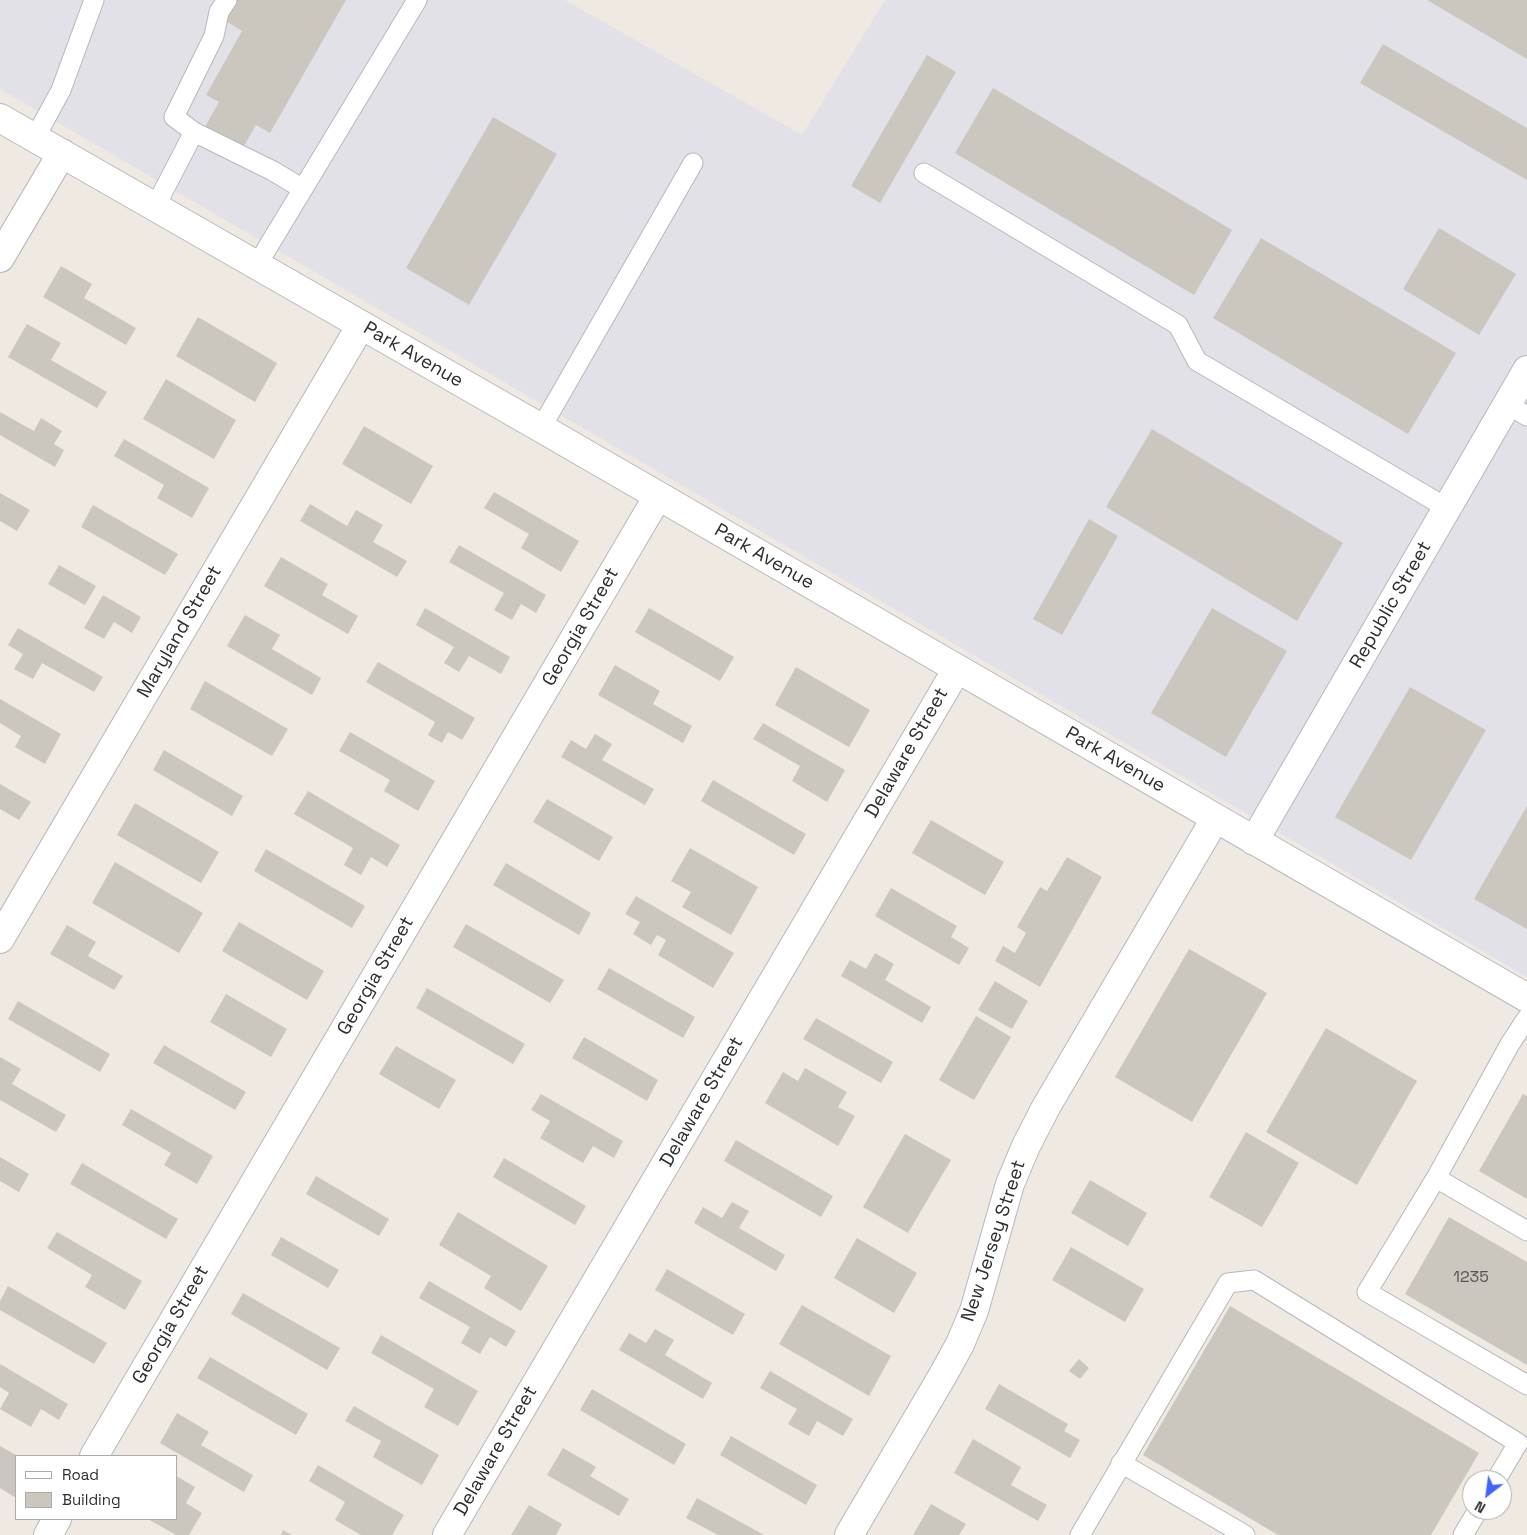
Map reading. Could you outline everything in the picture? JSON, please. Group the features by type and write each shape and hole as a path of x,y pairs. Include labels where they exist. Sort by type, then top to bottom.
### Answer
{"street":[{"name":"Park Avenue","path":"0,118 542,428 1527,998"},
{"path":"0,258 62,153"},
{"name":"Maryland Street","path":"0,939 361,324"},
{"name":"Republic Street","path":"1254,841 1447,508 1517,410 1527,370"},
{"name":"Georgia Street","path":"95,1455 658,496"},
{"name":"Delaware Street","path":"447,1535 957,669"},
{"name":"New Jersey Street","path":"849,1535 960,1344 974,1310 1010,1184 1026,1146 1046,1107 1216,819"},
{"path":"48,1535 56,1520"}],"lane":[{"path":"35,138 61,90 94,0"},
{"path":"227,0 219,12 214,36 174,117 194,132 273,171 303,189"},
{"path":"257,265 417,0"},
{"path":"155,206 194,132"},
{"path":"542,428 693,162"},
{"path":"924,173 1178,325 1198,361 1447,508"},
{"path":"1527,1018 1510,1044 1436,1178 1367,1292 1527,1385"},
{"path":"1436,1178 1527,1231"},
{"path":"1080,1535 1228,1282 1254,1280 1522,1445 1503,1470"},
{"path":"1121,1463 1244,1535"},
{"path":"1463,1535 1472,1520"}],"shaded area":[{"path":"0,0 565,0 802,135 885,0 1527,0 1527,977 0,89"}],"building":[{"path":"236,0 346,0 270,133 256,125 242,149 205,127 219,102 206,95 242,31 224,20"},
{"path":"1427,0 1527,0 1527,59"},
{"path":"1383,44 1527,128 1527,180 1360,83"},
{"path":"927,55 956,72 880,203 851,186"},
{"path":"993,88 1232,230 1194,295 955,153"},
{"path":"493,117 557,154 469,305 406,268"},
{"path":"1439,228 1516,274 1479,335 1403,289"},
{"path":"1261,238 1456,353 1408,434 1213,318"},
{"path":"61,266 92,284 84,298 136,328 126,345 43,297"},
{"path":"198,317 277,363 255,402 176,356"},
{"path":"27,324 61,343 51,360 107,392 97,408 8,357"},
{"path":"166,379 236,420 214,459 143,419"},
{"path":"0,412 34,431 41,418 62,431 54,444 64,450 55,467 0,435"},
{"path":"364,426 433,466 411,504 342,464"},
{"path":"1152,429 1343,543 1297,621 1106,507"},
{"path":"124,439 209,488 192,518 157,498 164,485 114,456"},
{"path":"494,492 579,541 561,572 521,548 529,534 484,508"},
{"path":"0,493 30,510 17,531 0,521"},
{"path":"310,504 347,526 356,510 383,525 373,542 407,561 397,577 300,521"},
{"path":"93,505 178,554 165,575 81,527"},
{"path":"1089,519 1118,536 1062,635 1033,619"},
{"path":"459,545 546,595 536,613 521,604 512,620 494,610 504,593 449,562"},
{"path":"281,557 328,584 322,595 358,616 348,634 264,586"},
{"path":"59,565 96,586 85,605 48,584"},
{"path":"103,595 141,617 132,633 114,622 104,639 84,628"},
{"path":"425,608 510,657 501,674 469,656 459,672 444,663 454,647 416,625"},
{"path":"649,608 734,657 720,681 635,632"},
{"path":"1212,608 1287,651 1226,757 1151,713"},
{"path":"245,615 280,635 272,649 321,678 312,695 227,646"},
{"path":"18,628 103,677 94,692 42,663 33,679 14,669 23,654 8,645"},
{"path":"378,662 475,718 462,740 448,732 442,743 428,735 435,722 366,682"},
{"path":"615,665 660,691 653,704 692,726 683,743 598,695"},
{"path":"796,667 870,710 849,747 775,705"},
{"path":"205,681 288,729 272,756 190,709"},
{"path":"1410,687 1486,730 1411,860 1335,817"},
{"path":"0,699 61,734 45,764 15,747 21,736 0,723"},
{"path":"763,723 845,770 827,802 792,781 800,766 753,739"},
{"path":"350,732 435,781 418,811 384,791 390,780 339,751"},
{"path":"595,734 612,744 602,760 654,789 645,805 561,757 571,740 586,749"},
{"path":"164,750 243,796 232,816 153,770"},
{"path":"713,780 806,834 794,855 701,801"},
{"path":"0,784 31,802 19,820 0,809"},
{"path":"308,791 400,845 387,867 371,857 361,875 344,865 353,848 294,814"},
{"path":"547,799 613,837 599,861 533,822"},
{"path":"135,803 219,852 201,883 117,835"},
{"path":"1527,806 1527,929 1474,899"},
{"path":"931,820 1004,862 985,895 912,853"},
{"path":"690,848 758,887 731,935 682,907 691,892 671,881"},
{"path":"266,849 365,906 352,928 254,871"},
{"path":"1067,857 1102,877 1040,987 995,961 1003,946 1015,953 1026,933 1017,927 1040,887 1047,891"},
{"path":"115,862 203,913 179,953 92,903"},
{"path":"506,863 591,913 579,935 493,885"},
{"path":"891,888 957,926 951,937 969,948 959,965 875,916"},
{"path":"636,896 734,953 713,988 658,955 666,940 657,935 651,945 633,934 640,922 625,914"},
{"path":"239,922 324,971 307,1000 222,951"},
{"path":"466,924 564,980 550,1003 453,947"},
{"path":"67,925 96,942 88,956 123,976 114,990 50,954"},
{"path":"1189,949 1267,993 1192,1122 1115,1077"},
{"path":"875,953 894,964 885,980 931,1007 922,1023 841,976 850,960 866,969"},
{"path":"609,968 695,1017 683,1038 597,989"},
{"path":"995,981 1028,1001 1012,1029 978,1010"},
{"path":"427,988 525,1044 513,1064 416,1008"},
{"path":"226,994 287,1029 271,1057 210,1022"},
{"path":"18,1001 110,1054 100,1072 8,1019"},
{"path":"976,1016 1011,1037 974,1100 939,1080"},
{"path":"816,1018 893,1062 881,1083 803,1039"},
{"path":"1326,1028 1417,1081 1357,1185 1266,1132"},
{"path":"584,1037 658,1080 647,1101 572,1058"},
{"path":"164,1045 246,1092 235,1110 153,1063"},
{"path":"396,1046 456,1080 439,1109 379,1074"},
{"path":"0,1057 21,1069 12,1084 66,1115 56,1132 0,1100"},
{"path":"805,1068 847,1092 838,1107 855,1116 838,1146 765,1103 783,1072 798,1081"},
{"path":"541,1094 623,1141 614,1158 593,1146 583,1163 540,1138 550,1121 531,1110"},
{"path":"1523,1094 1527,1096 1527,1199 1479,1171"},
{"path":"131,1109 213,1156 197,1184 164,1165 171,1153 122,1125"},
{"path":"1246,1132 1299,1163 1262,1227 1209,1197"},
{"path":"905,1134 951,1160 908,1233 863,1207"},
{"path":"736,1140 833,1196 821,1217 724,1161"},
{"path":"0,1157 29,1174 19,1192 0,1181"},
{"path":"504,1158 586,1206 575,1225 493,1177"},
{"path":"82,1163 178,1219 166,1239 70,1184"},
{"path":"316,1176 389,1219 379,1236 306,1194"},
{"path":"1090,1180 1147,1213 1128,1246 1071,1213"},
{"path":"732,1202 749,1211 739,1228 785,1255 776,1271 694,1223 703,1207 722,1218"},
{"path":"458,1212 548,1266 521,1311 484,1288 491,1276 439,1245"},
{"path":"1449,1217 1527,1262 1527,1365 1405,1294"},
{"path":"57,1232 142,1281 125,1310 85,1287 92,1275 47,1248"},
{"path":"281,1237 339,1270 328,1288 271,1255"},
{"path":"857,1238 917,1273 894,1313 834,1278"},
{"path":"1071,1247 1144,1289 1125,1322 1052,1280"},
{"path":"667,1269 745,1314 733,1335 655,1290"},
{"path":"429,1281 516,1331 506,1347 490,1337 480,1354 461,1343 470,1327 419,1298"},
{"path":"8,1286 107,1343 94,1364 0,1310 0,1301"},
{"path":"243,1293 340,1348 327,1370 231,1314"},
{"path":"802,1305 891,1356 869,1396 779,1344"},
{"path":"1230,1306 1479,1453 1469,1470 1462,1470 1462,1482 1431,1535 1278,1535 1143,1455"},
{"path":"655,1329 674,1340 665,1355 712,1383 703,1399 619,1350 629,1333 646,1343"},
{"path":"381,1335 478,1391 458,1426 424,1407 434,1389 371,1353"},
{"path":"210,1357 308,1414 296,1435 197,1378"},
{"path":"1079,1359 1089,1368 1080,1379 1069,1371"},
{"path":"0,1364 68,1404 59,1420 41,1409 31,1427 0,1409 9,1393 0,1387"},
{"path":"770,1371 853,1419 843,1436 817,1421 809,1436 788,1424 797,1409 760,1388"},
{"path":"999,1384 1068,1424 1064,1431 1080,1440 1070,1458 985,1409"},
{"path":"592,1389 686,1444 674,1465 580,1410"},
{"path":"354,1406 439,1455 422,1485 373,1457 381,1441 345,1421"},
{"path":"177,1413 209,1432 201,1445 253,1475 244,1492 160,1443"},
{"path":"731,1436 817,1485 806,1505 720,1455"},
{"path":"973,1439 1021,1467 1011,1485 1047,1505 1038,1521 954,1473"},
{"path":"0,1446 16,1455 15,1497 0,1488"},
{"path":"563,1448 596,1467 590,1476 629,1499 619,1516 547,1475"},
{"path":"318,1465 404,1515 392,1535 361,1535 335,1520 345,1502 309,1481"},
{"path":"178,1477 195,1487 186,1503 202,1513 189,1535 176,1535 150,1520 178,1520"},
{"path":"697,1498 764,1535 718,1535 686,1518"},
{"path":"931,1504 966,1524 959,1535 913,1535"},
{"path":"529,1505 562,1524 556,1535 511,1535"},
{"path":"283,1530 292,1535 281,1535"}]}
